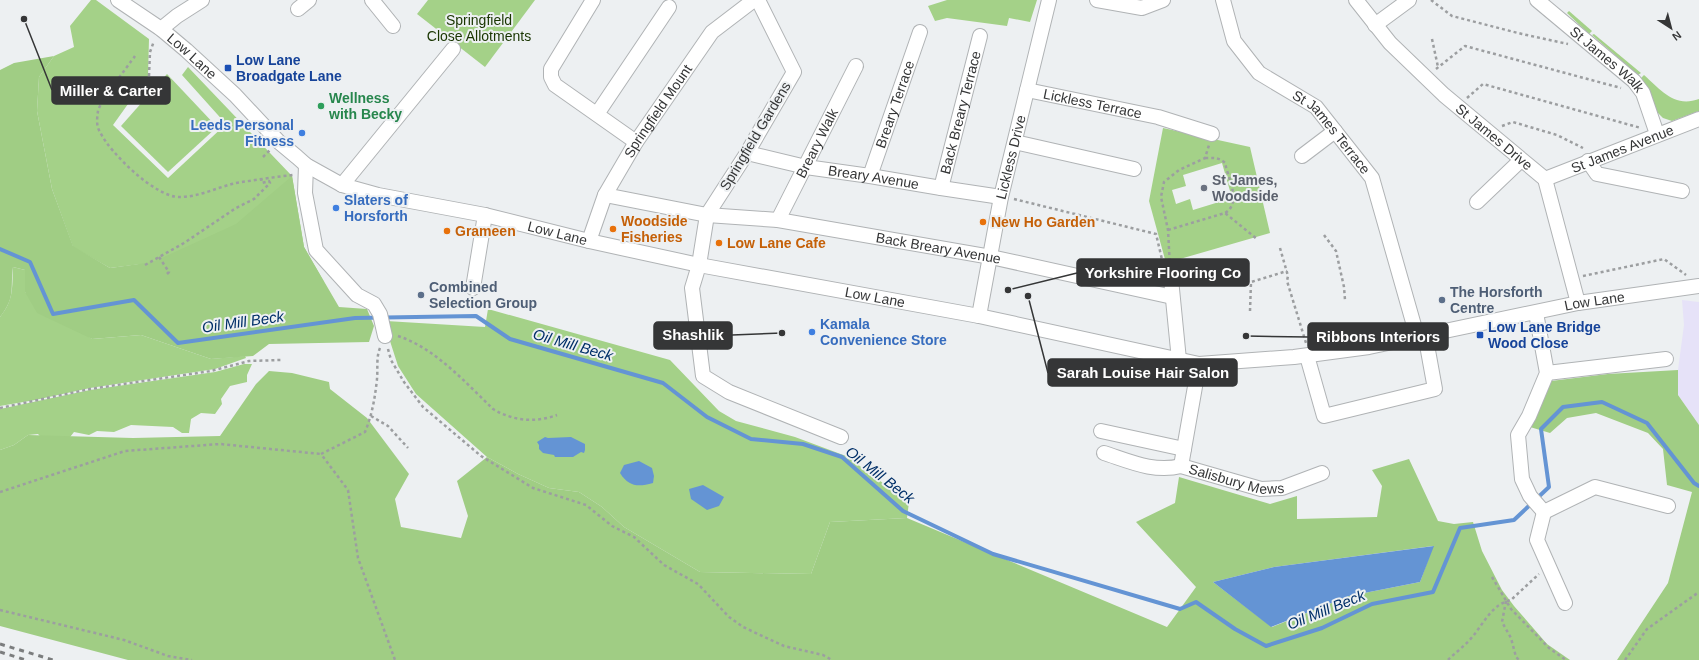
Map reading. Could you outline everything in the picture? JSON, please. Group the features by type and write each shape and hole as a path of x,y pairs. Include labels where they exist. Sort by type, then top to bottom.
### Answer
{"street":[{"name":"Low Lane","path":"118,0 161,29 235,95 279,142 301,170 342,185 378,195 485,214 589,241 698,264 978,316 1199,364 1308,356 1369,347 1578,303 1693,287"},
{"path":"161,29 177,16 202,0"},
{"path":"298,9 309,0"},
{"path":"372,0 393,26"},
{"path":"593,0 551,69 551,77 555,85 636,142"},
{"name":"Springfield Mount","path":"589,241 605,195 636,142 712,32 754,0"},
{"name":"Lickless Drive","path":"978,316 991,257 1001,197 1016,142 1049,0"},
{"path":"1097,0 1142,8 1163,0"},
{"name":"St James Terrace","path":"1223,0 1234,41 1259,73 1316,107 1372,178 1421,335 1435,389 1324,416 1308,356"},
{"name":"St James Drive","path":"1356,0 1390,43 1457,106 1545,179 1578,303"},
{"path":"1375,25 1409,0"},
{"name":"St James Walk","path":"1537,0 1634,81 1643,93 1657,134"},
{"name":"Springfield Gardens","path":"761,5 794,72 747,153 706,214 698,264 692,288 703,376 729,392 841,437"},
{"path":"597,114 668,7"},
{"name":"Breary Terrace","path":"870,176 920,32"},
{"name":"Back Breary Terrace","path":"941,188 980,36"},
{"path":"342,185 453,49"},
{"name":"Breary Walk","path":"778,220 856,66"},
{"name":"Lickless Terrace","path":"1027,90 1158,117 1212,134"},
{"name":"St James Avenue","path":"1545,179 1657,134 1699,119"},
{"path":"1302,156 1335,131"},
{"path":"1016,142 1134,169"},
{"name":"Breary Avenue","path":"747,153 806,167 1001,197"},
{"path":"1594,159 1597,174 1682,191"},
{"path":"1478,202 1521,160"},
{"path":"301,170 316,250 357,295 374,304 385,332"},
{"name":"Back Breary Avenue","path":"605,195 706,214 778,220 991,257 1168,296"},
{"path":"473,288 485,214"},
{"path":"1171,279 1179,360"},
{"path":"1536,313 1547,373 1529,416 1518,436 1522,479 1530,496 1544,512"},
{"path":"1547,373 1666,359"},
{"name":"Salisbury Mews","path":"1199,364 1181,466 1261,489 1282,488 1322,473"},
{"path":"1101,431 1184,449"},
{"path":"1104,453 1151,468 1174,468 1181,466"},
{"path":"1565,603 1537,540 1544,512 1595,487 1668,506"}],"path":[{"path":"1431,0 1452,16 1522,34 1574,45"},
{"path":"149,76 150,52 154,38 161,29"},
{"path":"1432,39 1438,67"},
{"path":"1426,77 1465,46 1643,93"},
{"path":"135,56 98,109 97,121 99,131 107,142 128,166 151,186 166,194 179,197 301,170"},
{"path":"1457,106 1483,84 1657,134"},
{"path":"1487,131 1513,122 1557,135 1594,159"},
{"path":"1205,158 1212,134"},
{"path":"1168,230 1230,210 1234,199 1225,163 1222,159 1205,158 1179,170 1164,182 1160,197 1168,230 1171,279"},
{"path":"145,265 219,221 236,208 254,199 270,183 269,181 262,183 261,179"},
{"path":"1001,197 1156,234"},
{"path":"1225,212 1257,239"},
{"path":"1324,234 1336,251 1344,287 1344,300"},
{"path":"1280,248 1287,271 1287,281 1308,356"},
{"path":"160,257 169,272 167,274"},
{"path":"1571,279 1664,259 1686,275 1693,287"},
{"path":"1250,311 1251,282 1287,271"},
{"path":"385,332 410,340 439,358 493,409 501,414 511,418 530,420 549,418 557,415"},
{"path":"0,492 125,451 220,444 321,454 365,432 372,416 377,379 378,352 385,332"},
{"path":"385,332 391,360 404,382 423,407 481,456 533,488 586,505 612,526 634,537 664,565 698,584 729,617 743,627 784,646 823,655 832,660"},
{"path":"0,408 90,389 211,371 249,360 281,360"},
{"path":"372,416 388,426 408,448"},
{"path":"321,454 348,490 358,558 395,660"},
{"path":"1448,660 1473,637 1489,614 1506,601 1511,600 1549,566"},
{"path":"1492,577 1511,609 1549,648 1566,660"},
{"path":"1625,660 1647,629 1699,592"},
{"path":"1506,601 1502,622 1511,638 1516,657 1519,660"},
{"path":"0,610 124,640 168,656 192,660"}],"shaded area":[{"path":"1682,300 1699,302 1699,425 1678,395 1678,370 1684,325"}],"green space":[{"path":"91,0 96,0 149,39 148,76 113,125 168,178 226,124 182,75 188,67 292,176 304,247 324,282 141,264 110,268 73,247 52,189 37,111 39,77 54,56 74,47 70,26"},
{"name":"Springfield Close Allotments","path":"428,0 535,0 485,67 417,14"},
{"path":"947,0 1037,0 1030,22 1009,18 1007,26 947,18 935,21 928,6"},
{"path":"1569,11 1592,31 1589,34 1567,13"},
{"path":"1594,34 1641,73 1638,75 1592,35"},
{"path":"54,56 39,77 37,111 52,189 73,246 110,268 153,262 236,224 292,176 304,247 339,307 367,309 374,326 369,342 269,344 253,356 211,359 141,335 92,339 37,313 25,292 25,270 13,267 10,298 0,317 0,70 14,63"},
{"path":"167,74 217,127 168,172 121,126"},
{"path":"1644,75 1668,96 1682,101 1699,99 1699,111 1672,121 1663,118 1657,112 1647,87 1641,78"},
{"path":"1163,128 1250,147 1270,233 1166,263 1149,201","holes":["1222,163 1232,198 1193,210 1190,199 1176,204 1172,190 1186,186 1183,175"]},
{"path":"13,267 25,270 25,292 92,339 141,335 211,359 245,356 246,358 215,369 90,388 0,406 0,317 5,311 10,299"},
{"path":"488,309 670,360 719,411 736,421 795,437 846,456 909,502 907,518 830,522 811,574 700,572 624,527 602,507 579,492 549,488 518,474 487,457 416,394 398,366 390,341 386,321 485,327"},
{"path":"244,364 252,364 247,375 247,382 230,386 221,399 222,404 215,414 201,413 191,419 189,433 182,433 173,427 131,425 114,432 97,431 89,435 74,432 63,446 49,446 38,434 28,435 14,445 0,450 0,409 90,390 215,372"},
{"path":"1678,370 1678,395 1699,425 1699,660 1617,660 1668,583 1692,492 1667,485 1663,449 1648,433 1596,413 1567,418 1550,433 1530,427 1551,381 1608,374"},
{"path":"269,371 292,373 329,382 330,389 367,418 409,474 395,499 401,527 461,538 468,516 457,481 487,457 518,474 549,488 579,492 602,507 624,527 700,572 811,574 830,522 907,518 1167,627 1196,587 1136,522 1175,503 1179,477 1270,504 1297,496 1297,519 1377,517 1382,486 1372,470 1409,459 1438,521 1454,524 1473,522 1482,551 1502,590 1547,644 1570,660 128,660 0,626 0,450 14,445 28,435 133,438 220,436 256,384","holes":["1433,546 1420,582 1349,596 1272,627 1213,582 1274,567"]}],"water":[{"path":"545,437 571,437 585,444 584,453 581,452 573,457 555,457 554,455 543,453 539,449 537,442"},
{"path":"639,461 652,468 654,476 653,483 634,485 623,478 620,473 624,465"},
{"path":"703,485 724,497 719,506 707,510 691,499 689,489"},
{"path":"1434,546 1420,582 1349,596 1271,627 1213,582 1274,567"}],"waterway":[{"name":"Oil Mill Beck","path":"0,249 30,262 53,314 134,300 178,343 355,318 476,316 510,339 663,383 707,417 751,439 803,444 842,457 903,511 993,554 1180,609 1196,602 1235,629 1266,646 1322,628 1372,604 1433,592 1460,528 1514,520 1549,487 1541,429 1563,407 1602,402 1647,423 1694,483 1699,486"}],"railway":[{"path":"0,644 53,660"},
{"path":"0,652 26,660"}],"place":[{"name":"Miller & Carter","path":"24,19"},
{"name":"Low Lane Broadgate Lane","path":"228,68"},
{"name":"Wellness with Becky","path":"321,106"},
{"name":"Leeds Personal Fitness","path":"302,133"},
{"name":"St James, Woodside","path":"1204,188"},
{"name":"Slaters of Horsforth","path":"336,208"},
{"name":"New Ho Garden","path":"983,222"},
{"name":"Woodside Fisheries","path":"613,229"},
{"name":"Grameen","path":"447,231"},
{"name":"Low Lane Cafe","path":"719,243"},
{"name":"Yorkshire Flooring Co","path":"1008,290"},
{"name":"Combined Selection Group","path":"421,295"},
{"name":"Sarah Louise Hair Salon","path":"1028,296"},
{"name":"The Horsforth Centre","path":"1442,300"},
{"name":"Kamala Convenience Store","path":"812,332"},
{"name":"Shashlik","path":"782,333"},
{"name":"Low Lane Bridge Wood Close","path":"1480,335"},
{"name":"Ribbons Interiors","path":"1246,336"}]}
